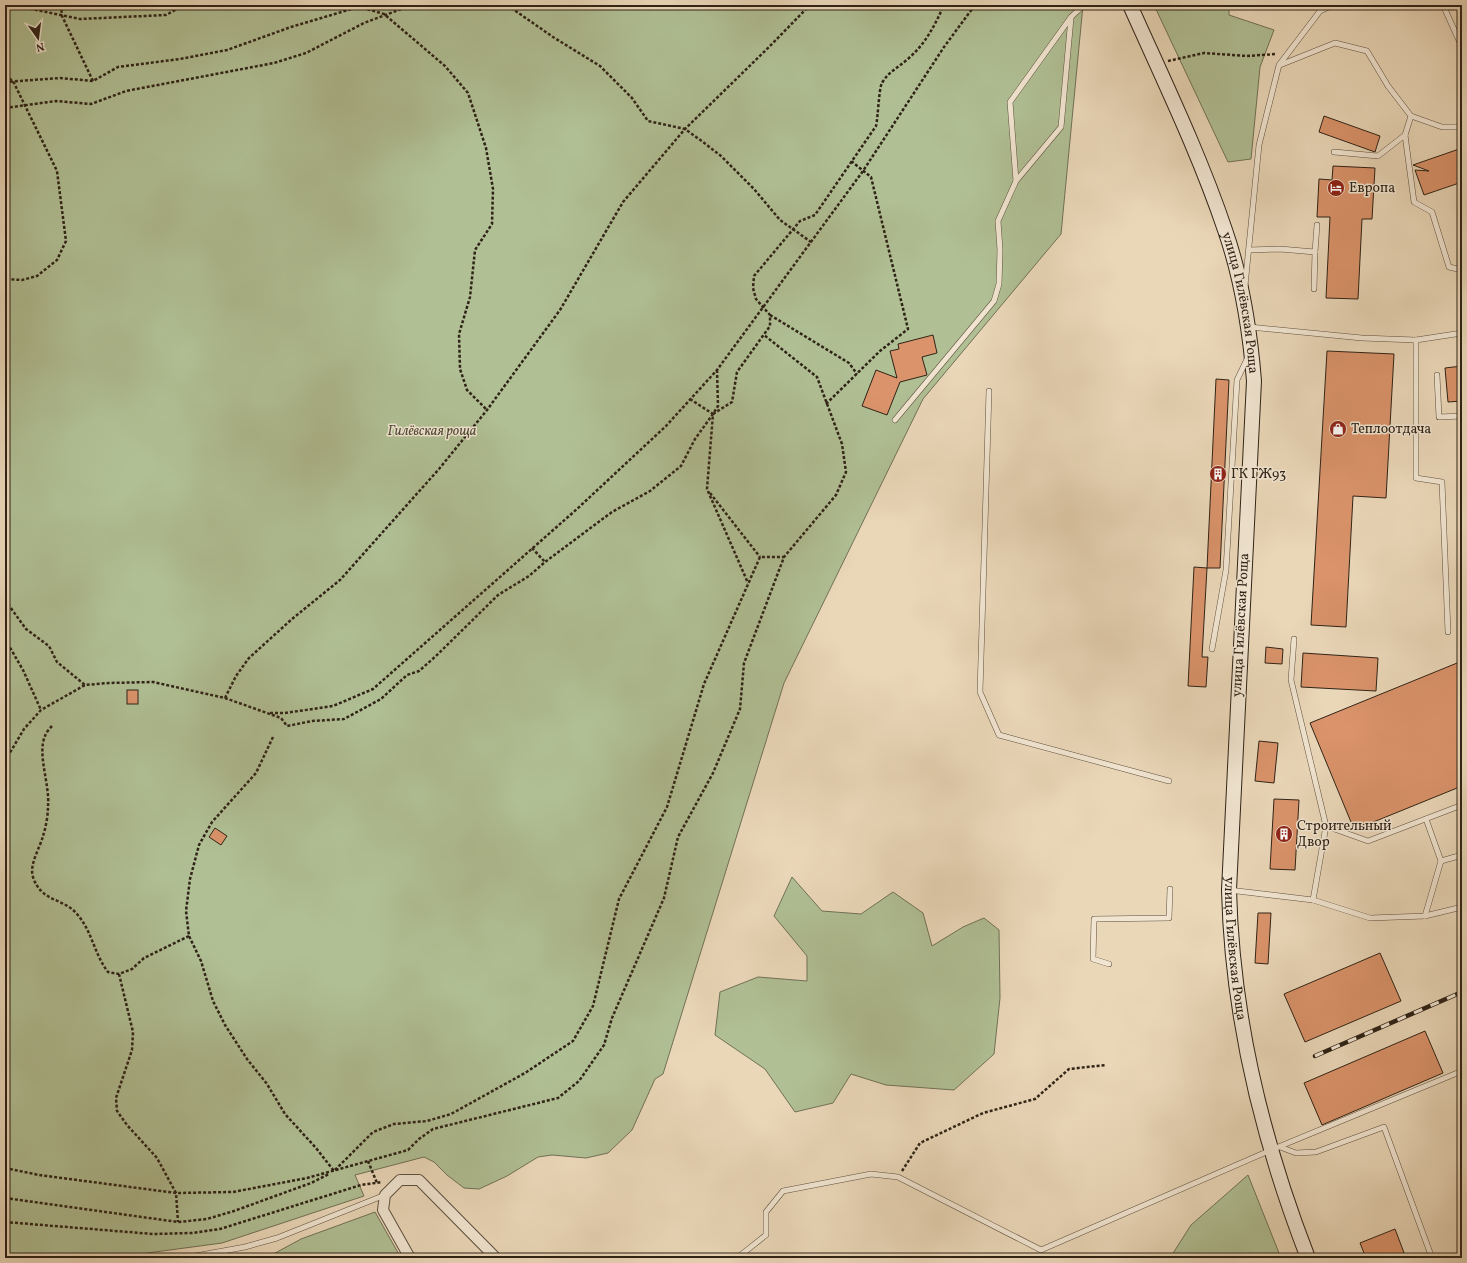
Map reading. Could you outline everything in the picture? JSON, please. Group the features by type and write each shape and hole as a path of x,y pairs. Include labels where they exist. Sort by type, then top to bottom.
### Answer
{"street":[{"name":"улица Гилёвская Роща","path":"1130,5 1185,127 1225,231 1249,327 1254,382 1229,890 1233,960 1255,1086 1275,1148 1295,1225 1308,1258"},
{"path":"410,1258 383,1210 385,1195 400,1180 419,1180 496,1258"}],"lane":[{"path":"1016,181 1010,102 1071,17 1084,5"},
{"path":"1244,303 1259,145 1279,65 1320,11 1333,5"},
{"path":"1443,5 1462,47"},
{"path":"895,420 994,301 999,284 1000,250 998,221 1016,181 1061,127 1071,17"},
{"path":"1279,65 1335,43 1368,51 1388,86 1411,116 1442,127 1462,127"},
{"path":"1411,116 1405,135 1414,202 1432,212 1449,267 1462,270"},
{"path":"1334,152 1378,156 1405,135"},
{"path":"1314,289 1317,224"},
{"path":"1249,250 1280,249 1315,252"},
{"path":"1249,327 1362,338 1416,340 1462,333"},
{"path":"1416,340 1416,478 1442,482 1448,632"},
{"path":"1212,649 1226,570 1237,380 1252,349"},
{"path":"1437,375 1439,417 1462,416"},
{"path":"989,391 980,692 999,735 1170,780"},
{"path":"1294,639 1291,680 1326,826 1313,900"},
{"path":"1326,826 1368,841 1462,804"},
{"path":"1425,916 1441,861 1426,819"},
{"path":"1441,861 1462,855"},
{"path":"1109,964 1093,959 1094,919 1169,918 1170,890"},
{"path":"1229,890 1313,900 1370,918 1425,916 1462,908"},
{"path":"738,1258 766,1235 766,1212 783,1191 871,1174 898,1178 1041,1250 1275,1148 1462,1071"},
{"path":"1275,1148 1296,1153 1316,1152 1384,1127 1432,1258"},
{"path":"184,1258 245,1247 277,1238 385,1195"}],"path":[{"path":"61,5 62,16 93,81"},
{"path":"5,9 22,8 80,19 166,15 184,5"},
{"path":"353,5 364,6 384,14 445,66 468,93 486,148 493,189 492,224 475,250 470,297 459,334 460,369 467,390 487,410"},
{"path":"5,108 56,101 91,104 126,91 274,63 306,53 384,14 412,5"},
{"path":"507,5 600,66 632,98 648,121 684,129 721,156 754,189 780,220 811,242"},
{"path":"225,698 236,676 249,658 292,619 340,580 439,469 487,410 560,310 623,202 684,129 810,5"},
{"path":"857,374 849,363 770,315 763,309 756,299 752,288 754,276 800,221 815,215 851,160 876,126 879,113 880,85 892,71 909,58 931,34 944,5"},
{"path":"970,5 972,9"},
{"path":"270,713 285,713 333,706 373,689 577,509 666,426 717,370 763,309 863,171 944,47 975,5"},
{"path":"5,82 60,78 93,81 118,67 180,59 227,50 291,27 364,6"},
{"path":"1156,63 1204,53 1247,56 1289,53"},
{"path":"5,76 13,81 57,171 66,242 57,260 37,276 22,280 5,279"},
{"path":"826,404 880,351 908,328 871,177 851,160"},
{"path":"713,414 732,402 737,372 770,326 770,315"},
{"path":"5,1168 39,1175 176,1193 233,1192 334,1171 408,1150 419,1139 433,1129 558,1098 579,1081 604,1045 612,1018 664,898 678,837 713,773 740,709 744,663 784,557 836,495 846,472 842,444 816,377 764,335"},
{"path":"5,761 24,729 41,710 85,685 153,682 225,698 270,713 281,718 287,726 312,721 344,719 381,699 407,675 419,671 436,656 498,595 529,576 545,562 612,512 650,491 681,466 695,439 718,406 717,370"},
{"path":"690,399 713,414"},
{"path":"713,414 707,489 748,584"},
{"path":"707,489 760,557"},
{"path":"532,548 545,562"},
{"path":"760,557 784,557"},
{"path":"5,1198 178,1222 207,1219 234,1211 311,1183 334,1171 373,1132 394,1124 427,1121 451,1114 525,1073 573,1041 593,1006 619,900 667,807 704,684 760,557"},
{"path":"5,600 26,629 49,646 56,662 85,685"},
{"path":"5,639 23,670 41,710"},
{"path":"52,726 45,736 42,750 48,782 49,805 44,835 34,863 33,876 44,894 76,912 86,927 99,961 108,972 119,974 132,969 144,958 189,936"},
{"path":"273,737 256,773 212,822 199,846 190,879 186,911 189,936 201,961 213,1000 225,1025 247,1058 267,1084 285,1114 316,1148 334,1171"},
{"path":"119,974 133,1032 132,1050 118,1086 116,1098 117,1111 127,1125 157,1158 176,1193 178,1222"},
{"path":"898,1178 920,1143 983,1113 1035,1099 1069,1069 1106,1065"},
{"path":"368,1161 377,1182 385,1195"},
{"path":"5,1222 153,1234 192,1233 220,1229 360,1185 400,1180"}],"green space":[{"name":"Гилёвская роща","path":"5,5 1083,5 1061,234 923,399 784,683 663,1074 655,1079 632,1130 608,1153 586,1158 552,1155 538,1157 507,1176 479,1189 464,1188 447,1175 434,1162 424,1157 355,1175 364,1196 222,1243 110,1258 5,1258"},
{"path":"1154,5 1229,5 1229,15 1274,30 1260,67 1251,159 1228,162"},
{"path":"792,877 822,911 861,914 893,892 923,913 932,946 963,927 984,918 999,930 1000,998 994,1054 954,1090 886,1085 851,1074 833,1103 795,1112 765,1069 715,1035 720,992 758,977 807,981 807,956 774,916"},
{"path":"1248,1175 1281,1258 1170,1258 1191,1225"},
{"path":"375,1212 401,1258 266,1258 301,1239"}],"building":[{"path":"1324,116 1380,136 1375,152 1319,132"},
{"path":"1462,148 1462,182 1424,195 1415,170 1429,171 1413,165"},
{"path":"1333,166 1375,168 1372,219 1362,219 1358,299 1326,298 1330,217 1317,217 1319,179 1332,180"},
{"path":"933,335 937,353 922,357 927,375 900,382 887,415 862,406 876,370 897,378 890,351 899,349 898,344"},
{"path":"1327,351 1394,354 1386,498 1353,496 1346,627 1311,625"},
{"path":"1462,366 1462,401 1448,402 1445,368"},
{"name":"ГК ГЖ93","path":"1216,379 1229,380 1220,568 1207,568"},
{"path":"1194,567 1207,568 1202,657 1208,657 1206,687 1188,686"},
{"path":"1266,647 1283,649 1282,664 1265,663"},
{"path":"1303,653 1378,658 1376,691 1301,687"},
{"path":"1462,661 1462,786 1366,825 1351,822 1310,723"},
{"path":"127,690 138,690 138,704 127,704"},
{"path":"1259,741 1278,743 1274,783 1255,781"},
{"name":"Строительный Двор","path":"1274,799 1299,800 1295,870 1270,869"},
{"path":"215,828 227,836 221,845 209,837"},
{"path":"1258,913 1271,913 1268,964 1255,963"},
{"path":"1380,953 1401,1001 1305,1042 1284,994"},
{"path":"1425,1031 1443,1073 1322,1125 1304,1083"},
{"path":"1395,1229 1406,1258 1366,1258 1360,1243"}],"railway":[{"path":"1315,1056 1462,992"}],"place":[{"name":"Европа","path":"1336,188"},
{"name":"Теплоотдача","path":"1338,429"},
{"name":"ГК ГЖ93","path":"1218,474"},
{"name":"Строительный Двор","path":"1284,834"}]}
